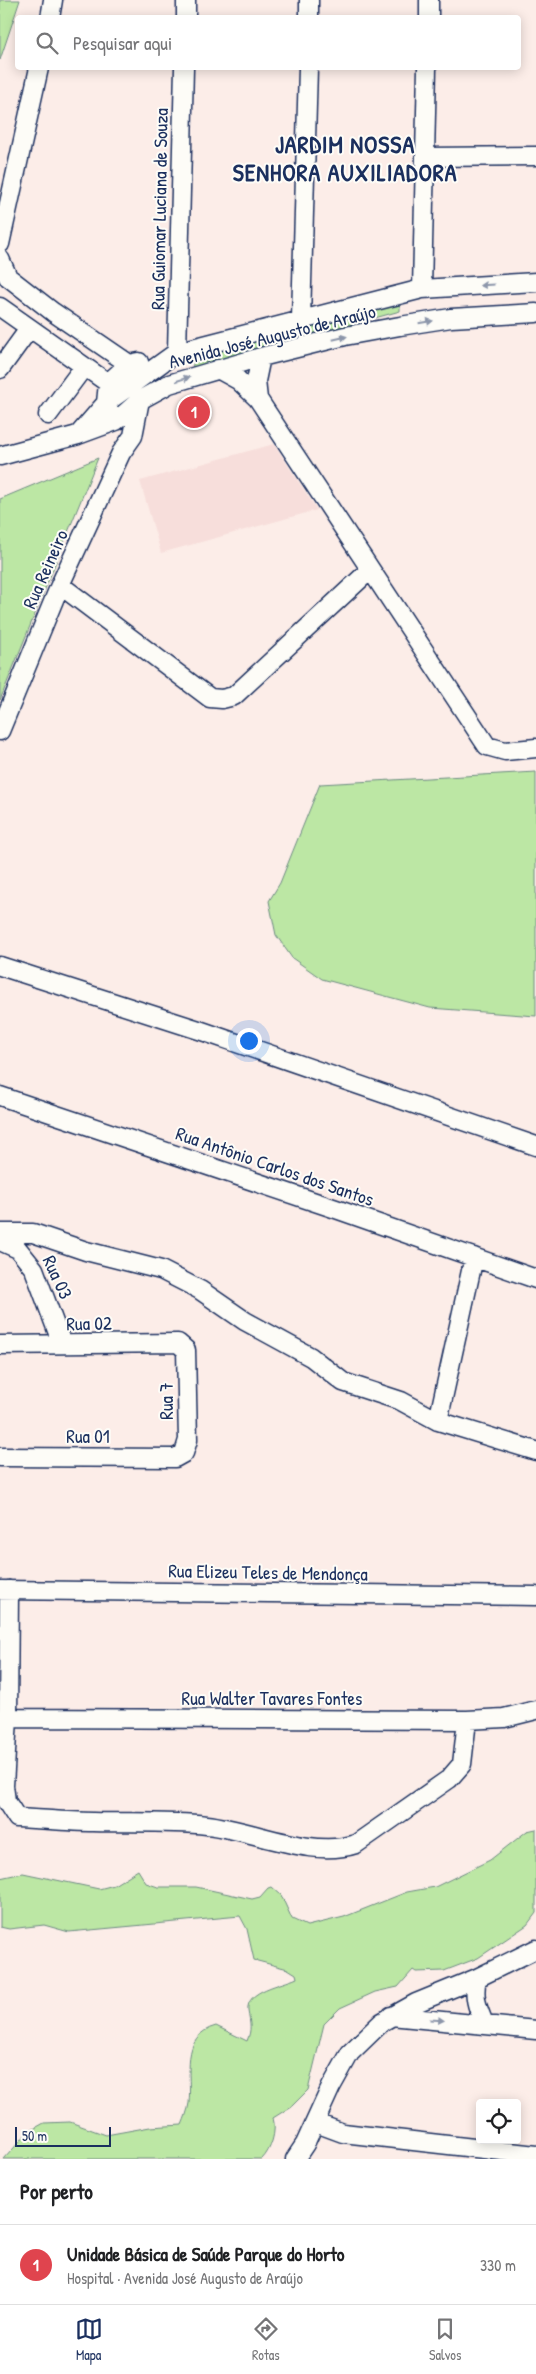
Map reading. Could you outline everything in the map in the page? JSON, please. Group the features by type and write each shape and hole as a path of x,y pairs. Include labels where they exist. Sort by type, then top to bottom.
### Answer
{"street":[{"path":"50,15 53,0"},
{"path":"186,0 186,15"},
{"path":"309,0 309,15"},
{"path":"429,0 429,15"},
{"path":"0,244 39,70"},
{"name":"Rua Guiomar Luciana de Souza","path":"169,356 184,70"},
{"path":"301,319 308,70"},
{"path":"422,288 427,70"},
{"path":"425,157 536,156"},
{"path":"0,259 8,277 53,312 129,364"},
{"name":"Avenida José Augusto de Araújo","path":"78,434 106,403 169,356 422,288 536,282"},
{"path":"0,306 83,368 108,383"},
{"name":"Avenida José Augusto de Araújo","path":"78,434 116,422 153,391 181,379 261,357 345,336 451,318 534,315"},
{"path":"0,369 29,329"},
{"path":"121,453 121,440 116,422 106,403 108,383 129,364 169,356"},
{"path":"258,399 256,381 261,357"},
{"path":"48,415 83,368"},
{"path":"218,369 238,380 258,399 487,746 505,751 536,748"},
{"name":"Rua Reineiro","path":"0,731 60,584 121,453 132,436 140,400"},
{"path":"0,456 78,434"},
{"path":"60,584 210,698 222,700 234,696 370,570"},
{"path":"0,966 202,1031 536,1146"},
{"name":"Rua Antônio Carlos dos Santos","path":"0,1096 536,1279"},
{"path":"0,1233 33,1233 86,1251 143,1264 180,1278 245,1321 311,1357 343,1382 401,1401 438,1421 536,1451"},
{"name":"Rua 03","path":"0,1241 18,1249 34,1269 44,1290 62,1344"},
{"path":"438,1421 474,1258"},
{"name":"Rua 02","path":"0,1345 178,1343"},
{"name":"Rua 7","path":"175,1458 184,1453 188,1440 186,1350 178,1343"},
{"name":"Rua 01","path":"0,1457 175,1458"},
{"path":"4,1590 8,1718 4,1786 6,1801 17,1818 91,1822 168,1822 209,1825 318,1848 341,1849 356,1844 449,1779 462,1764 467,1720"},
{"name":"Rua Elizeu Teles de Mendonça","path":"4,1590 536,1596"},
{"name":"Rua Walter Tavares Fontes","path":"8,1718 467,1720 504,1718 536,1710"},
{"path":"295,2159 316,2123 331,2087 350,2053 391,2016 477,1978 536,1949"},
{"path":"477,1978 474,1991 475,2003 484,2024"},
{"path":"391,2016 536,2030"},
{"path":"316,2123 343,2133 361,2136 536,2155"}],"shaded area":[{"path":"274,444 317,510 161,553 140,481"}],"green space":[{"path":"0,0 20,0 0,60"},
{"path":"400,303 400,311 192,369 194,359 206,354"},
{"path":"98,458 0,700 0,499"},
{"path":"536,772 536,1016 430,1008 322,979 292,958 276,935 269,901 280,883 320,784"},
{"path":"536,1829 536,1913 527,1925 478,1958 444,1971 416,1972 413,1970 398,1987 375,1992 340,2008 324,2024 308,2090 292,2106 273,2118 272,2140 268,2151 262,2159 4,2159 28,2132 44,2123 70,2122 106,2135 150,2127 182,2125 189,2103 190,2058 192,2047 197,2038 204,2031 216,2026 247,2041 250,2030 248,2011 252,1998 266,1989 297,1978 296,1974 288,1969 254,1960 247,1929 240,1916 69,1932 44,1925 9,1929 0,1927 0,1878 23,1873 99,1889 114,1885 138,1870 146,1883 158,1887 196,1887 252,1899 260,1897 268,1888 272,1887 281,1895 292,1919 307,1926 344,1917 407,1892 435,1887 490,1860 527,1831"}],"place":[{"name":"Unidade Básica de Saúde Parque do Horto","path":"194,412"}],"district":[{"name":"JARDIM NOSSA SENHORA AUXILIADORA","path":"345,158"}]}
